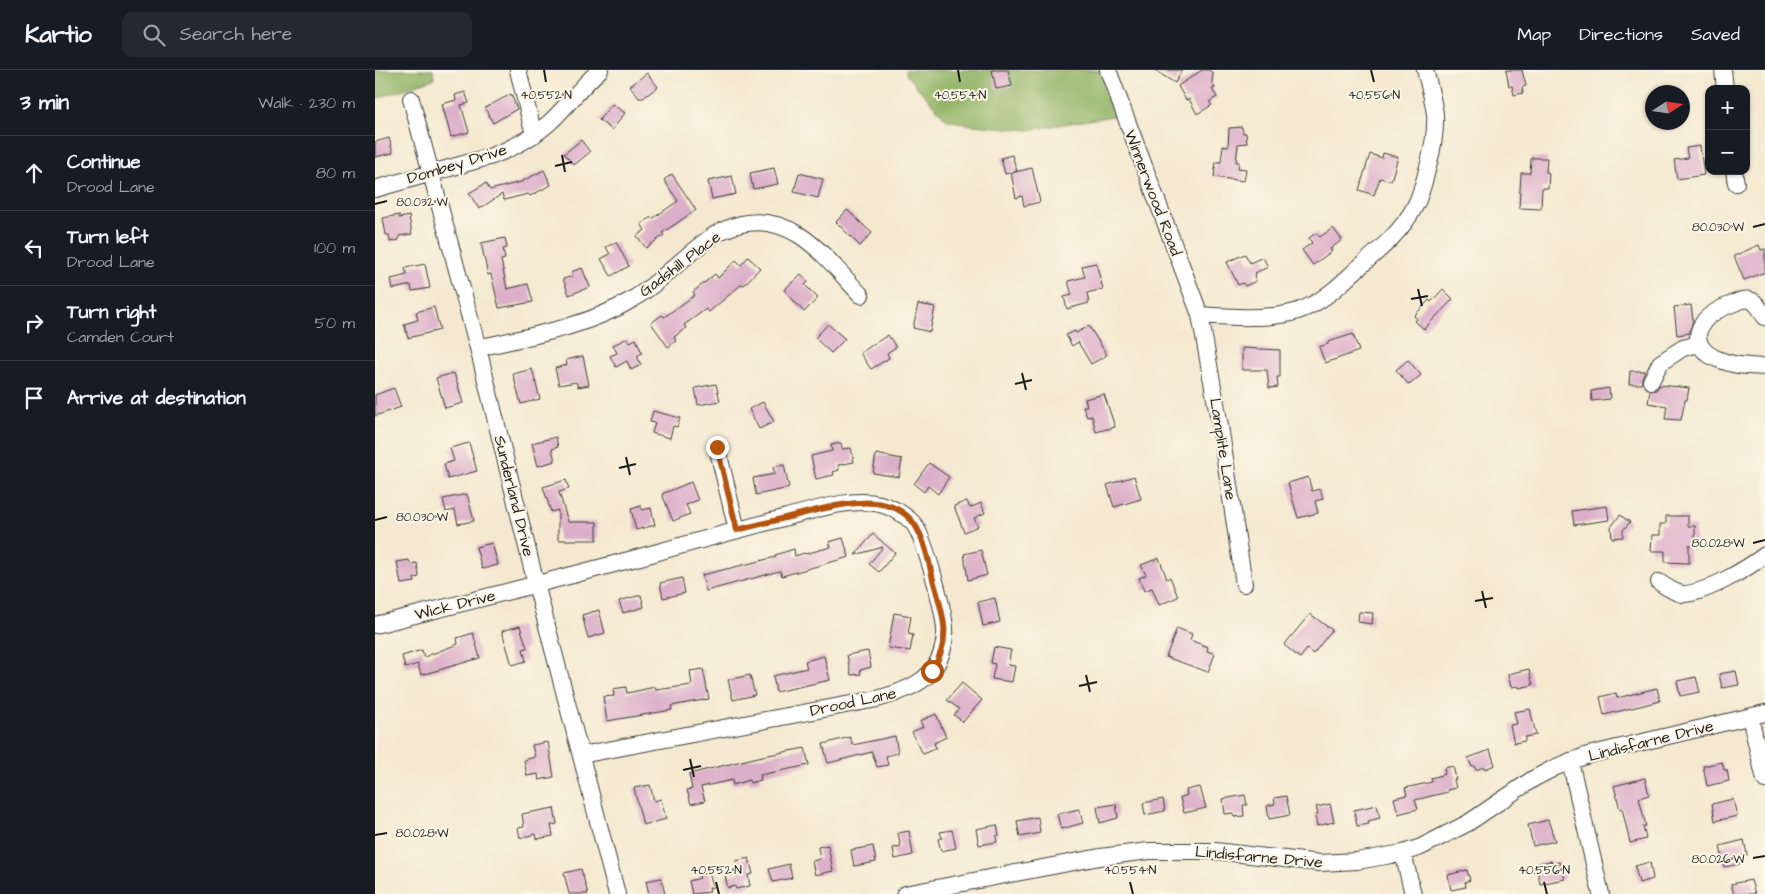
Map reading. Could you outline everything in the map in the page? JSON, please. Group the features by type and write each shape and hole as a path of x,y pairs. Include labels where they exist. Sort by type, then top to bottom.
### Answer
{"street":[{"path":"518,70 534,135"},
{"name":"Dombey Drive","path":"375,189 492,156 510,149 534,135 549,123 589,79 600,70"},
{"name":"Winnerwood Road","path":"1108,70 1200,315"},
{"path":"1200,315 1246,316 1297,312 1328,294 1383,247 1406,221 1415,206 1422,188 1433,145 1435,114 1425,70"},
{"path":"1723,70 1725,85"},
{"name":"Sunderland Drive","path":"411,99 478,348 536,584 617,894"},
{"name":"Gadshill Place","path":"478,348 577,324 613,309 647,290 707,239 731,227 755,222 776,224 793,230 820,252 861,295"},
{"path":"1765,317 1758,306 1749,300 1742,299 1706,318 1697,334 1700,347 1709,355 1719,360 1742,366 1765,367"},
{"name":"Lamplite Lane","path":"1200,315 1220,426 1244,584"},
{"path":"1651,381 1660,363 1665,359 1683,348 1699,344"},
{"path":"717,447 737,530"},
{"name":"Drood Lane","path":"536,584 839,504 878,503 899,511 914,524 919,535 945,624 944,643 932,671 919,684 910,689 877,699 581,755"},
{"path":"1659,582 1669,589 1683,594 1697,591 1741,572 1765,555"},
{"name":"Wick Drive","path":"375,625 536,584"},
{"path":"1758,715 1765,780"},
{"name":"Lindisfarne Drive","path":"905,894 1100,857 1149,851 1215,851 1320,863 1403,853 1428,844 1468,823 1533,779 1571,761 1588,755 1758,715"},
{"path":"1571,761 1601,894"},
{"path":"1403,853 1413,894"}],"green space":[{"path":"375,70 433,70 434,79 375,99"},
{"path":"905,70 1102,70 1119,115 1028,130 972,125 947,120 907,76"}],"building":[{"path":"992,70 1008,70 1012,86 996,89"},
{"path":"1154,70 1182,70 1175,83"},
{"path":"1202,70 1209,70 1213,73 1212,83 1215,88 1212,89 1217,97 1209,102 1212,105 1197,114 1189,99 1186,100 1178,86"},
{"path":"1506,70 1522,70 1526,86 1522,87 1523,93 1514,95 1512,86 1509,86"},
{"path":"647,73 658,87 643,98 639,98 630,86"},
{"path":"465,92 469,103 461,105 469,132 451,137 442,104 456,100 455,95"},
{"path":"511,94 517,109 493,123 485,108"},
{"path":"612,104 625,113 612,130 599,120"},
{"path":"1242,127 1243,133 1246,133 1247,143 1238,144 1236,162 1239,162 1238,168 1246,169 1244,181 1214,177 1216,162 1221,162 1223,146 1228,147 1229,128"},
{"path":"389,138 393,153 375,157 375,142"},
{"path":"581,140 590,152 574,165 564,154"},
{"path":"1700,146 1704,175 1677,179 1674,160 1688,158 1686,148"},
{"path":"1383,153 1398,157 1391,181 1380,178 1374,195 1359,190 1370,154 1382,158"},
{"path":"1012,155 1017,171 1005,174 1001,158"},
{"path":"1531,158 1547,158 1548,188 1542,188 1541,209 1519,208 1521,173 1530,173"},
{"path":"774,168 778,184 753,189 750,173"},
{"path":"1032,168 1040,202 1024,206 1022,196 1016,198 1011,173"},
{"path":"544,170 551,185 530,196 528,194 504,200 502,194 479,209 469,193 486,183 490,190 521,182"},
{"path":"799,173 823,179 818,198 794,192"},
{"path":"672,174 696,210 662,233 664,235 646,248 637,236 645,230 641,224 651,217 652,219 678,201 664,180"},
{"path":"732,176 736,194 712,199 708,181"},
{"path":"847,210 872,233 860,246 836,222"},
{"path":"399,215 399,218 409,216 412,234 399,236 399,240 390,242 389,235 386,235 383,218"},
{"path":"1333,228 1342,240 1330,249 1332,251 1313,265 1302,250 1312,243 1309,238 1316,233 1320,237"},
{"path":"505,238 507,248 503,249 505,259 501,260 507,289 528,284 533,302 499,308 491,274 488,275 481,243"},
{"path":"616,242 629,266 611,276 601,259 610,254 606,247"},
{"path":"1759,245 1761,250 1765,249 1765,272 1744,280 1734,256"},
{"path":"1245,254 1250,263 1263,257 1268,267 1255,273 1256,281 1245,286 1243,283 1238,285 1227,262"},
{"path":"748,257 760,268 744,285 742,284 709,312 706,309 684,325 686,328 674,337 676,341 668,347 651,323 662,315 664,317 695,295 693,292 715,274 718,278 736,260 741,265"},
{"path":"1096,263 1103,289 1087,293 1089,303 1067,309 1064,297 1072,295 1068,281 1085,277 1082,266"},
{"path":"425,264 430,288 412,291 411,285 393,289 391,279 407,275 405,268"},
{"path":"582,268 590,287 569,295 563,279 573,276 571,272"},
{"path":"801,274 808,282 805,285 818,298 804,312 784,290"},
{"path":"1443,289 1453,299 1424,329 1415,321 1417,319 1414,316"},
{"path":"918,304 935,307 930,332 913,328"},
{"path":"1691,305 1693,320 1689,333 1677,335 1674,307"},
{"path":"434,307 440,330 408,338 404,324 418,320 416,312"},
{"path":"828,324 845,339 831,353 815,338"},
{"path":"1089,326 1107,355 1091,364 1078,342 1072,346 1066,335 1075,331 1076,333"},
{"path":"1353,334 1359,351 1325,363 1319,347"},
{"path":"888,335 896,347 887,353 889,358 871,369 860,353"},
{"path":"628,338 630,342 636,339 642,353 637,356 641,365 631,370 627,361 616,367 610,356 617,353 613,345"},
{"path":"1242,348 1280,350 1280,377 1277,377 1278,387 1269,388 1267,370 1242,370"},
{"path":"583,356 589,385 578,387 576,382 559,385 555,368 567,365 566,360"},
{"path":"1408,360 1421,375 1409,385 1396,370"},
{"path":"532,369 540,399 521,404 513,374"},
{"path":"1630,371 1645,371 1642,377 1642,384 1629,384"},
{"path":"454,373 463,403 445,408 436,378"},
{"path":"716,384 720,401 698,405 695,388"},
{"path":"1660,385 1689,388 1681,420 1665,419 1667,406 1648,403 1650,391 1656,390"},
{"path":"394,388 401,407 375,416 375,395"},
{"path":"1609,388 1610,399 1592,401 1591,391"},
{"path":"1104,394 1115,427 1096,432 1092,416 1087,417 1083,406 1087,406 1085,399"},
{"path":"763,402 774,422 759,429 749,409"},
{"path":"653,411 680,418 677,427 673,426 670,438 652,433 655,423 650,422"},
{"path":"556,437 558,447 552,449 555,461 538,466 532,443"},
{"path":"469,443 477,471 448,479 444,464 454,461 450,448"},
{"path":"841,443 842,449 851,448 854,462 838,465 839,470 833,472 834,475 816,479 811,456 832,451 831,445"},
{"path":"876,454 902,459 899,477 873,473"},
{"path":"929,463 949,477 938,494 928,486 924,492 914,484"},
{"path":"784,465 789,488 756,495 753,478 775,474 773,467"},
{"path":"1134,476 1141,499 1114,507 1107,485"},
{"path":"1308,477 1312,491 1320,489 1323,499 1315,501 1318,513 1298,518 1288,483"},
{"path":"566,480 569,489 559,492 568,522 597,522 597,540 558,540 558,510 551,512 543,487"},
{"path":"691,482 698,500 686,505 690,514 673,521 662,494"},
{"path":"467,494 474,521 458,524 455,510 446,512 443,499"},
{"path":"967,501 970,508 981,503 985,513 974,518 978,526 964,532 954,506"},
{"path":"641,506 642,510 651,508 655,525 636,530 631,509"},
{"path":"1607,506 1609,520 1574,525 1572,511"},
{"path":"1620,515 1630,522 1623,530 1623,537 1612,538 1611,527"},
{"path":"1666,516 1688,516 1688,526 1695,526 1695,545 1689,545 1689,563 1665,562 1665,551 1651,551 1652,535 1660,535 1660,524 1666,524"},
{"path":"873,534 895,553 879,572 869,564 883,547 855,555"},
{"path":"843,538 849,557 782,576 780,571 706,591 702,575 776,557 775,555 794,549 795,556 805,554 831,547 829,542"},
{"path":"492,543 498,565 482,569 476,547"},
{"path":"981,550 987,575 968,580 964,554"},
{"path":"1159,558 1167,579 1170,577 1178,597 1159,605 1152,588 1144,591 1139,578 1146,575 1141,565"},
{"path":"409,560 410,564 417,563 419,577 414,578 415,582 401,584 397,562"},
{"path":"682,578 685,593 663,598 660,583"},
{"path":"641,595 644,607 623,613 619,601"},
{"path":"995,598 1000,622 983,626 978,602"},
{"path":"599,610 605,633 588,638 582,615"},
{"path":"1359,612 1373,613 1372,624 1358,622"},
{"path":"894,613 911,616 908,634 913,635 910,651 888,648"},
{"path":"1310,614 1332,630 1313,654 1307,649 1300,658 1284,645"},
{"path":"520,626 527,648 523,649 526,661 512,665 502,631"},
{"path":"1177,628 1192,634 1190,640 1208,647 1207,651 1215,654 1208,672 1166,657"},
{"path":"473,633 480,658 421,675 418,664 405,668 402,656 422,650 424,657 458,644 457,638"},
{"path":"994,647 1011,650 1008,665 1015,666 1012,682 992,679 995,664 991,663"},
{"path":"868,651 871,667 860,670 861,674 851,675 847,655"},
{"path":"824,656 830,680 776,692 773,676 807,668 805,661"},
{"path":"703,669 709,699 671,706 672,710 607,721 603,697 614,696 613,689 626,687 627,693 655,687 656,690 692,685 690,671"},
{"path":"1529,669 1533,685 1519,688 1518,686 1511,687 1508,674"},
{"path":"1736,671 1739,685 1722,688 1719,674"},
{"path":"750,675 755,695 733,700 728,680"},
{"path":"1696,677 1700,692 1680,696 1677,681"},
{"path":"962,683 982,700 963,722 954,715 959,709 947,700"},
{"path":"1657,688 1660,701 1604,715 1600,697 1616,693 1617,698"},
{"path":"1530,709 1536,735 1525,737 1525,741 1514,743 1510,725 1517,724 1514,712"},
{"path":"936,714 946,737 934,743 936,748 923,754 912,732 923,727 920,721"},
{"path":"895,736 898,753 886,756 888,765 877,767 872,752 828,763 823,744 850,737 853,745"},
{"path":"548,742 554,777 539,780 538,774 527,776 524,760 535,757 532,745"},
{"path":"805,748 809,765 760,775 761,780 750,783 749,780 733,785 732,780 701,787 705,801 691,804 687,790 692,789 689,774"},
{"path":"1490,750 1495,765 1476,770 1474,766 1472,767 1468,758"},
{"path":"1722,762 1724,770 1727,770 1729,781 1707,786 1703,766"},
{"path":"1453,766 1456,788 1447,790 1448,792 1415,800 1418,809 1398,814 1394,798 1407,795 1405,788 1432,782 1431,778 1445,774 1444,768"},
{"path":"1645,778 1649,795 1639,798 1646,826 1643,826 1646,839 1630,843 1622,808 1620,809 1614,786"},
{"path":"650,785 654,801 661,799 666,819 643,825 634,788"},
{"path":"1200,787 1206,808 1184,813 1180,798 1187,795 1186,790"},
{"path":"1245,795 1247,805 1243,805 1244,816 1234,817 1233,813 1225,814 1223,799"},
{"path":"1286,796 1290,815 1269,819 1267,806 1275,804 1274,798"},
{"path":"1163,799 1165,811 1145,815 1143,803"},
{"path":"1733,799 1737,816 1715,821 1712,804"},
{"path":"1116,804 1118,818 1100,823 1097,807"},
{"path":"1330,804 1334,822 1317,826 1315,815 1318,814 1316,807"},
{"path":"1377,805 1380,818 1368,821 1369,824 1357,826 1354,810"},
{"path":"554,808 557,824 551,825 553,836 537,839 536,834 520,838 518,828 524,827 522,814"},
{"path":"1079,809 1083,823 1061,829 1057,814"},
{"path":"1038,817 1040,833 1020,837 1017,821"},
{"path":"1548,820 1555,841 1533,846 1528,825"},
{"path":"997,825 999,835 996,836 997,842 979,845 976,829"},
{"path":"952,830 956,848 941,851 938,839 942,838 940,832"},
{"path":"909,831 913,855 895,859 893,848 901,847 898,833"},
{"path":"1744,840 1747,855 1738,857 1740,864 1724,867 1720,846"},
{"path":"828,845 833,871 815,875 812,861 820,859 818,847"},
{"path":"873,846 876,862 854,866 851,850"},
{"path":"749,858 753,874 748,875 750,886 736,889 735,886 728,888 725,876 739,873 736,861"},
{"path":"1551,861 1552,864 1559,862 1565,879 1540,884 1536,864"},
{"path":"1650,862 1653,879 1639,883 1635,866"},
{"path":"789,864 792,878 773,882 769,869"},
{"path":"581,869 588,894 569,894 564,873"},
{"path":"1467,870 1470,880 1465,882 1466,887 1451,890 1448,875"},
{"path":"709,872 713,887 709,888 710,892 692,894 689,881 700,878 699,875"},
{"path":"661,878 665,894 649,894 646,881"},
{"path":"1751,880 1755,894 1734,894 1731,884"}],"route":[{"path":"717,447 737,530 839,504 864,503 878,503 899,511 914,524 924,546 945,624 944,643 932,671"}]}
